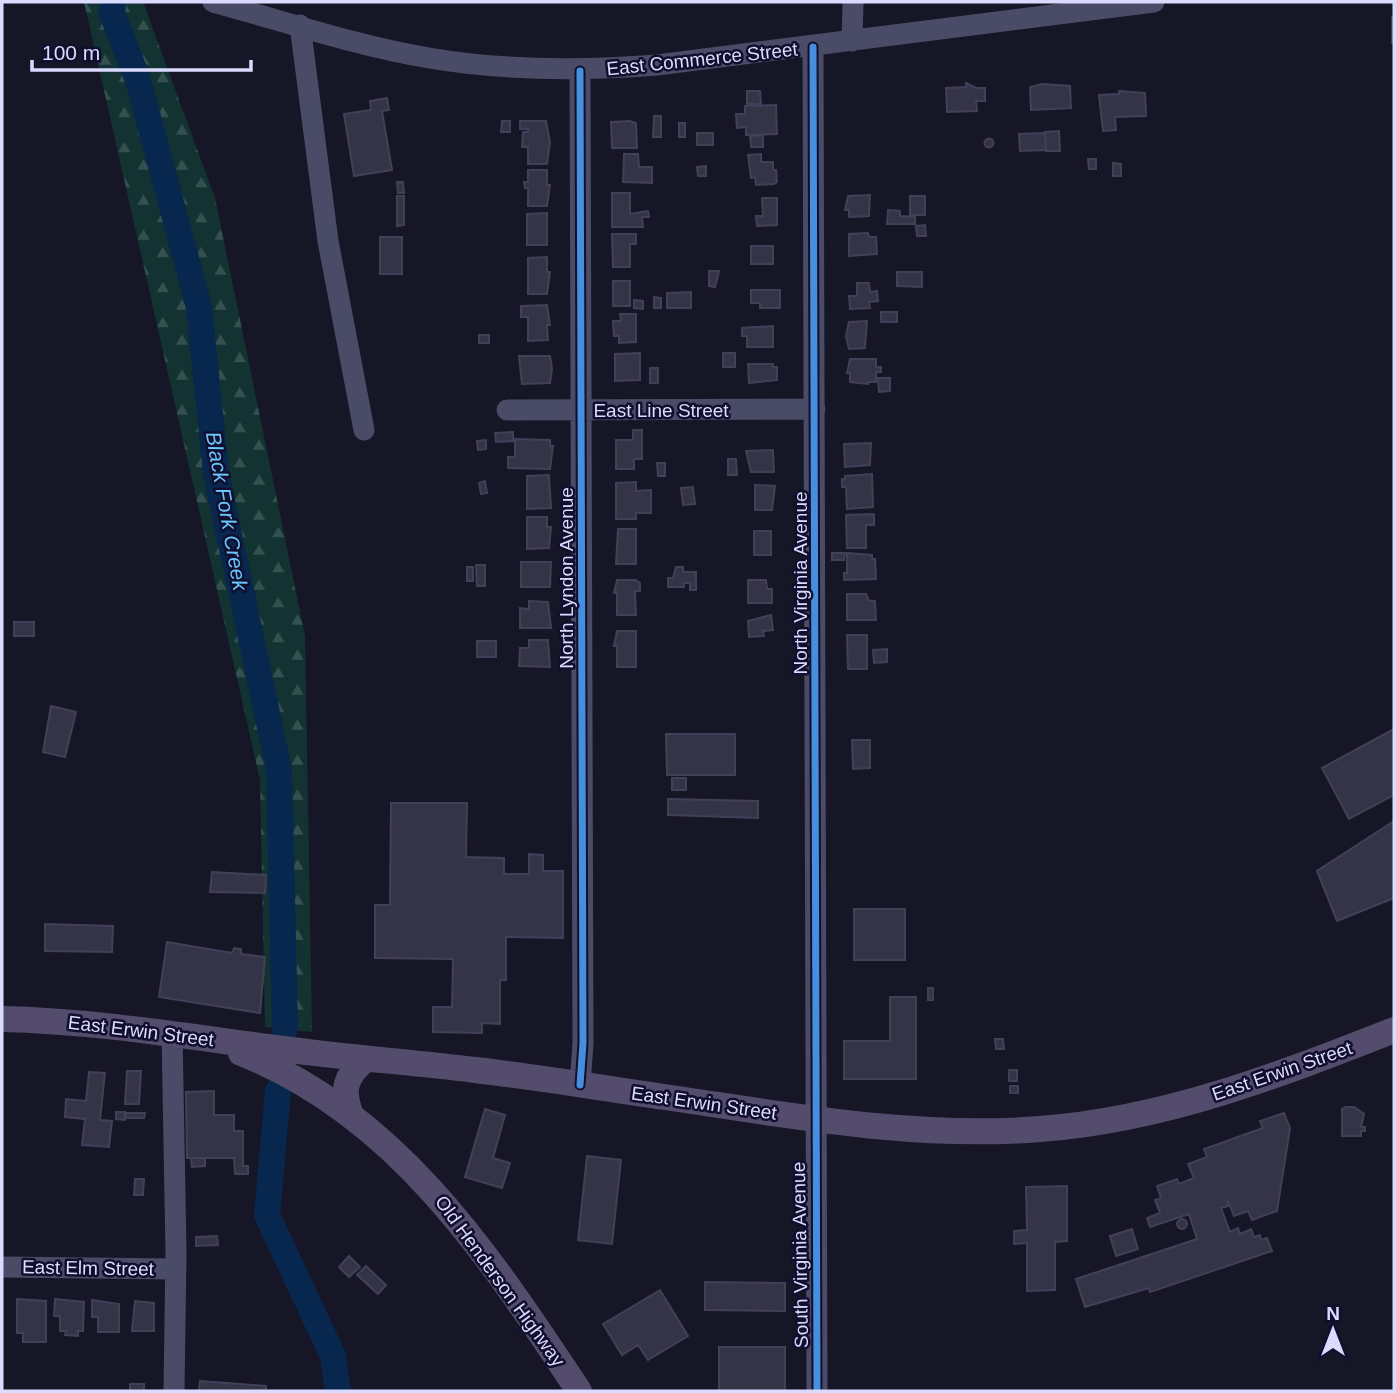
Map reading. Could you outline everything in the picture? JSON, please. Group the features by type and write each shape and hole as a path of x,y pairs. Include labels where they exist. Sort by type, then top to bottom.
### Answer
{"main road":[{"name":"East Erwin Street","path":"2,1019 67,1022 172,1033 366,1059 475,1070 814,1118 959,1130 1040,1129 1092,1123 1155,1111 1226,1092 1394,1030"},
{"name":"Old Henderson Highway","path":"207,1039 268,1063 351,1115 399,1155 438,1195 494,1266 579,1391"},
{"path":"351,1115 344,1094 345,1085 354,1069 366,1059"}],"street":[{"name":"East Commerce Street","path":"213,2 426,58 480,65 580,71 813,47 1154,2"},
{"path":"852,41 853,2"},
{"path":"300,26 328,242 364,430"},
{"name":"North Virginia Avenue","path":"813,47 818,1080 814,1118"},
{"name":"North Lyndon Avenue","path":"580,71 583,1043 580,1085"},
{"name":"East Line Street","path":"507,410 815,409"},
{"path":"172,1033 174,1391"},
{"name":"South Virginia Avenue","path":"814,1118 817,1391"},
{"name":"East Elm Street","path":"2,1267 175,1269"}],"green space":[{"path":"84,2 143,2 215,198 305,636 312,1032 265,1027 260,780"}],"building":[{"path":"1394,17 1394,43 1392,43"},
{"path":"966,83 976,88 985,88 985,101 976,101 977,111 947,112 946,88 966,87"},
{"path":"1042,84 1070,86 1071,108 1031,110 1030,87"},
{"path":"747,91 760,91 761,104 747,104"},
{"path":"1119,91 1145,93 1146,116 1115,117 1116,130 1103,131 1099,95 1119,94"},
{"path":"387,98 389,110 382,111 392,170 354,176 344,114 371,110 370,101"},
{"path":"776,105 777,134 746,135 746,127 737,128 736,114 745,114 745,106"},
{"path":"654,116 661,116 661,137 653,137"},
{"path":"502,121 510,121 510,132 501,132"},
{"path":"520,121 546,121 550,142 547,164 528,164 528,147 522,147 523,132 528,132 528,129 520,129"},
{"path":"611,122 636,123 637,148 612,148"},
{"path":"679,123 685,123 685,137 679,137"},
{"path":"1059,131 1060,151 1046,151 1045,132"},
{"path":"697,133 713,133 713,145 697,145"},
{"path":"1045,133 1046,150 1020,151 1019,134"},
{"path":"763,135 763,147 751,147 750,136"},
{"path":"989,138 994,143 989,148 984,143"},
{"path":"624,154 638,154 639,167 652,167 652,183 623,182"},
{"path":"761,154 761,162 773,162 777,182 774,184 756,185 755,177 751,178 748,155"},
{"path":"1088,159 1096,159 1096,169 1089,169"},
{"path":"1113,163 1121,164 1121,176 1113,176"},
{"path":"706,166 706,176 698,176 697,167"},
{"path":"528,170 547,170 547,185 550,185 547,206 528,206 528,188 525,188 524,182 528,182"},
{"path":"397,182 403,182 404,193 398,193"},
{"path":"612,193 630,193 630,214 648,211 649,217 642,217 643,227 612,227"},
{"path":"870,195 869,216 849,217 849,210 845,210 848,196"},
{"path":"397,196 404,196 404,225 397,226"},
{"path":"910,196 925,196 925,215 910,215"},
{"path":"762,198 777,198 777,225 757,226 756,216 763,216"},
{"path":"888,210 900,211 900,216 915,217 915,224 887,224"},
{"path":"547,213 547,245 527,245 527,214"},
{"path":"925,225 926,236 917,236 916,226"},
{"path":"868,233 869,237 876,237 877,254 849,256 849,234"},
{"path":"612,234 636,234 636,244 630,244 630,267 613,267"},
{"path":"380,237 402,237 402,274 380,274"},
{"path":"751,246 773,246 773,264 751,264"},
{"path":"547,257 547,272 550,272 547,294 528,294 528,258"},
{"path":"709,271 719,271 715,287 709,286"},
{"path":"897,272 922,272 922,287 897,286"},
{"path":"613,281 630,281 630,306 613,306"},
{"path":"857,283 869,283 870,292 877,291 878,301 869,302 870,308 850,309 849,296 857,296"},
{"path":"751,290 780,290 780,308 760,308 760,303 751,303"},
{"path":"691,292 691,308 667,308 667,293"},
{"path":"654,297 661,298 661,308 654,308"},
{"path":"634,300 643,301 643,309 634,308"},
{"path":"547,305 550,325 547,325 548,340 528,341 528,317 521,317 521,306"},
{"path":"881,312 897,312 897,322 881,322"},
{"path":"620,314 636,314 636,342 619,343 619,336 614,336 613,321 621,321"},
{"path":"867,321 865,348 849,349 846,336 849,322"},
{"path":"773,326 773,347 747,347 747,336 742,336 742,328"},
{"path":"479,335 489,335 489,343 479,343"},
{"path":"640,353 640,380 615,381 615,354"},
{"path":"723,353 735,353 735,367 723,367"},
{"path":"519,356 550,356 550,383 522,384"},
{"path":"850,359 876,359 876,367 881,367 881,372 876,372 876,382 850,382 850,373 847,373"},
{"path":"748,364 773,364 773,367 777,367 777,380 749,383"},
{"path":"650,368 658,368 658,383 650,383"},
{"path":"878,378 890,378 890,391 879,392"},
{"path":"633,430 642,430 642,459 634,459 634,469 616,469 616,440 633,440"},
{"path":"513,432 513,441 496,442 495,433"},
{"path":"515,439 550,440 550,446 553,446 550,469 508,468 508,457 515,457"},
{"path":"486,440 486,449 478,450 477,441"},
{"path":"871,443 870,465 845,467 844,444"},
{"path":"773,450 774,472 751,472 746,451"},
{"path":"728,459 736,459 737,475 728,475"},
{"path":"657,463 665,463 665,476 658,476"},
{"path":"872,474 873,507 847,509 846,487 842,487 842,479 845,479 845,476"},
{"path":"549,475 551,508 527,509 527,476"},
{"path":"485,481 487,493 481,494 479,483"},
{"path":"636,482 636,491 651,490 651,513 636,513 636,519 616,519 616,483"},
{"path":"755,485 775,486 772,510 755,510"},
{"path":"693,487 695,504 683,505 681,488"},
{"path":"874,514 874,525 866,525 866,548 847,548 846,515"},
{"path":"527,517 547,517 547,527 551,527 549,548 527,549"},
{"path":"618,529 636,529 636,564 616,564"},
{"path":"754,531 771,531 771,555 754,555"},
{"path":"832,553 845,553 844,560 832,560"},
{"path":"847,553 872,555 872,559 875,559 876,579 844,580 844,573 847,573"},
{"path":"521,562 551,562 550,587 521,587"},
{"path":"476,565 485,565 485,586 477,586"},
{"path":"467,567 473,567 473,581 467,581"},
{"path":"676,567 683,567 683,572 696,572 696,590 690,590 690,583 684,583 684,587 668,587 668,578 673,578"},
{"path":"617,580 636,580 640,583 640,591 635,591 636,615 617,615 617,593 614,593"},
{"path":"748,580 766,580 767,589 772,589 772,603 748,603"},
{"path":"847,594 866,594 869,601 875,601 876,620 847,620"},
{"path":"529,601 548,602 551,628 520,628 520,608 529,609"},
{"path":"771,615 773,630 763,631 764,636 749,637 748,621"},
{"path":"14,622 34,622 34,636 14,636"},
{"path":"617,631 636,631 636,667 617,667 617,646 614,646"},
{"path":"847,635 867,635 867,669 848,669"},
{"path":"529,640 548,640 550,667 519,666 520,648 529,648"},
{"path":"477,641 496,641 496,657 477,657"},
{"path":"887,649 887,662 874,663 873,650"},
{"path":"51,706 76,712 65,757 43,752"},
{"path":"1394,729 1394,795 1349,819 1322,768"},
{"path":"666,734 735,734 735,775 667,775"},
{"path":"852,740 870,740 870,768 853,769"},
{"path":"672,778 686,778 686,790 672,790"},
{"path":"668,799 758,801 758,818 668,815"},
{"path":"391,803 467,803 466,857 504,858 504,874 529,874 529,854 543,855 543,871 563,871 563,938 506,937 506,980 500,980 500,1024 482,1023 482,1033 433,1032 433,1007 452,1007 453,959 375,958 375,905 390,905"},
{"path":"1394,821 1394,898 1337,921 1317,871"},
{"path":"212,872 266,875 265,893 210,892"},
{"path":"854,909 905,909 905,960 854,960"},
{"path":"45,924 113,926 112,952 45,951"},
{"path":"167,942 232,953 234,948 241,949 241,954 265,957 260,1013 159,997"},
{"path":"928,988 933,988 933,1000 928,1000"},
{"path":"890,997 916,997 916,1079 844,1079 844,1041 890,1041"},
{"path":"995,1039 1003,1039 1004,1049 996,1049"},
{"path":"1009,1070 1017,1070 1017,1081 1009,1081"},
{"path":"127,1071 141,1071 139,1104 125,1104"},
{"path":"89,1072 105,1073 100,1120 112,1121 109,1147 82,1145 85,1119 65,1117 66,1099 86,1101"},
{"path":"1010,1086 1018,1086 1018,1093 1010,1093"},
{"path":"214,1091 214,1115 234,1115 234,1131 243,1131 243,1166 248,1166 248,1174 235,1174 234,1158 187,1158 186,1092"},
{"path":"1354,1107 1364,1114 1361,1127 1365,1127 1365,1131 1361,1131 1361,1136 1342,1136 1342,1109"},
{"path":"485,1109 505,1115 493,1158 510,1163 502,1188 465,1177"},
{"path":"116,1112 125,1112 125,1120 116,1119"},
{"path":"126,1113 145,1113 144,1118 126,1118"},
{"path":"1284,1113 1290,1128 1277,1211 1252,1220 1248,1211 1234,1216 1228,1201 1228,1206 1221,1208 1230,1232 1238,1228 1240,1234 1251,1229 1254,1237 1260,1235 1261,1240 1267,1238 1272,1251 1150,1292 1149,1288 1085,1307 1076,1279 1197,1239 1189,1214 1150,1227 1147,1218 1160,1213 1155,1200 1161,1198 1157,1186 1177,1179 1179,1184 1194,1178 1188,1164 1207,1157 1204,1149 1263,1128 1260,1121"},
{"path":"587,1156 621,1160 612,1244 578,1240"},
{"path":"191,1158 205,1158 205,1166 192,1167"},
{"path":"135,1179 144,1179 143,1195 134,1195"},
{"path":"1067,1186 1067,1241 1055,1242 1055,1290 1027,1291 1027,1243 1014,1244 1014,1231 1027,1230 1026,1187"},
{"path":"1182,1219 1187,1224 1182,1229 1177,1224"},
{"path":"1132,1229 1138,1249 1116,1256 1110,1236"},
{"path":"217,1236 218,1245 196,1246 196,1237"},
{"path":"349,1256 360,1267 349,1277 339,1267"},
{"path":"366,1266 386,1285 378,1294 357,1275"},
{"path":"705,1282 785,1283 785,1311 705,1310"},
{"path":"660,1290 688,1336 648,1360 638,1345 622,1355 603,1324"},
{"path":"17,1299 46,1301 46,1342 23,1342 23,1333 17,1333"},
{"path":"55,1299 84,1302 83,1331 78,1331 78,1336 65,1335 66,1331 60,1331 60,1316 54,1316"},
{"path":"92,1300 119,1304 119,1332 98,1332 98,1317 92,1317"},
{"path":"135,1301 154,1303 154,1331 132,1331"},
{"path":"719,1347 785,1347 785,1391 719,1391"},
{"path":"200,1381 266,1386 266,1391 199,1391"},
{"path":"130,1384 144,1384 144,1391 130,1391"}],"waterway":[{"name":"Black Fork Creek","path":"113,2 112,13 138,80 199,307 216,473 279,770 285,1029"},
{"name":"Black Fork Creek","path":"278,1091 267,1215 333,1356 338,1391"}],"cycle path":[{"path":"813,47 817,1391"},
{"path":"580,71 583,1043 580,1085"}]}
